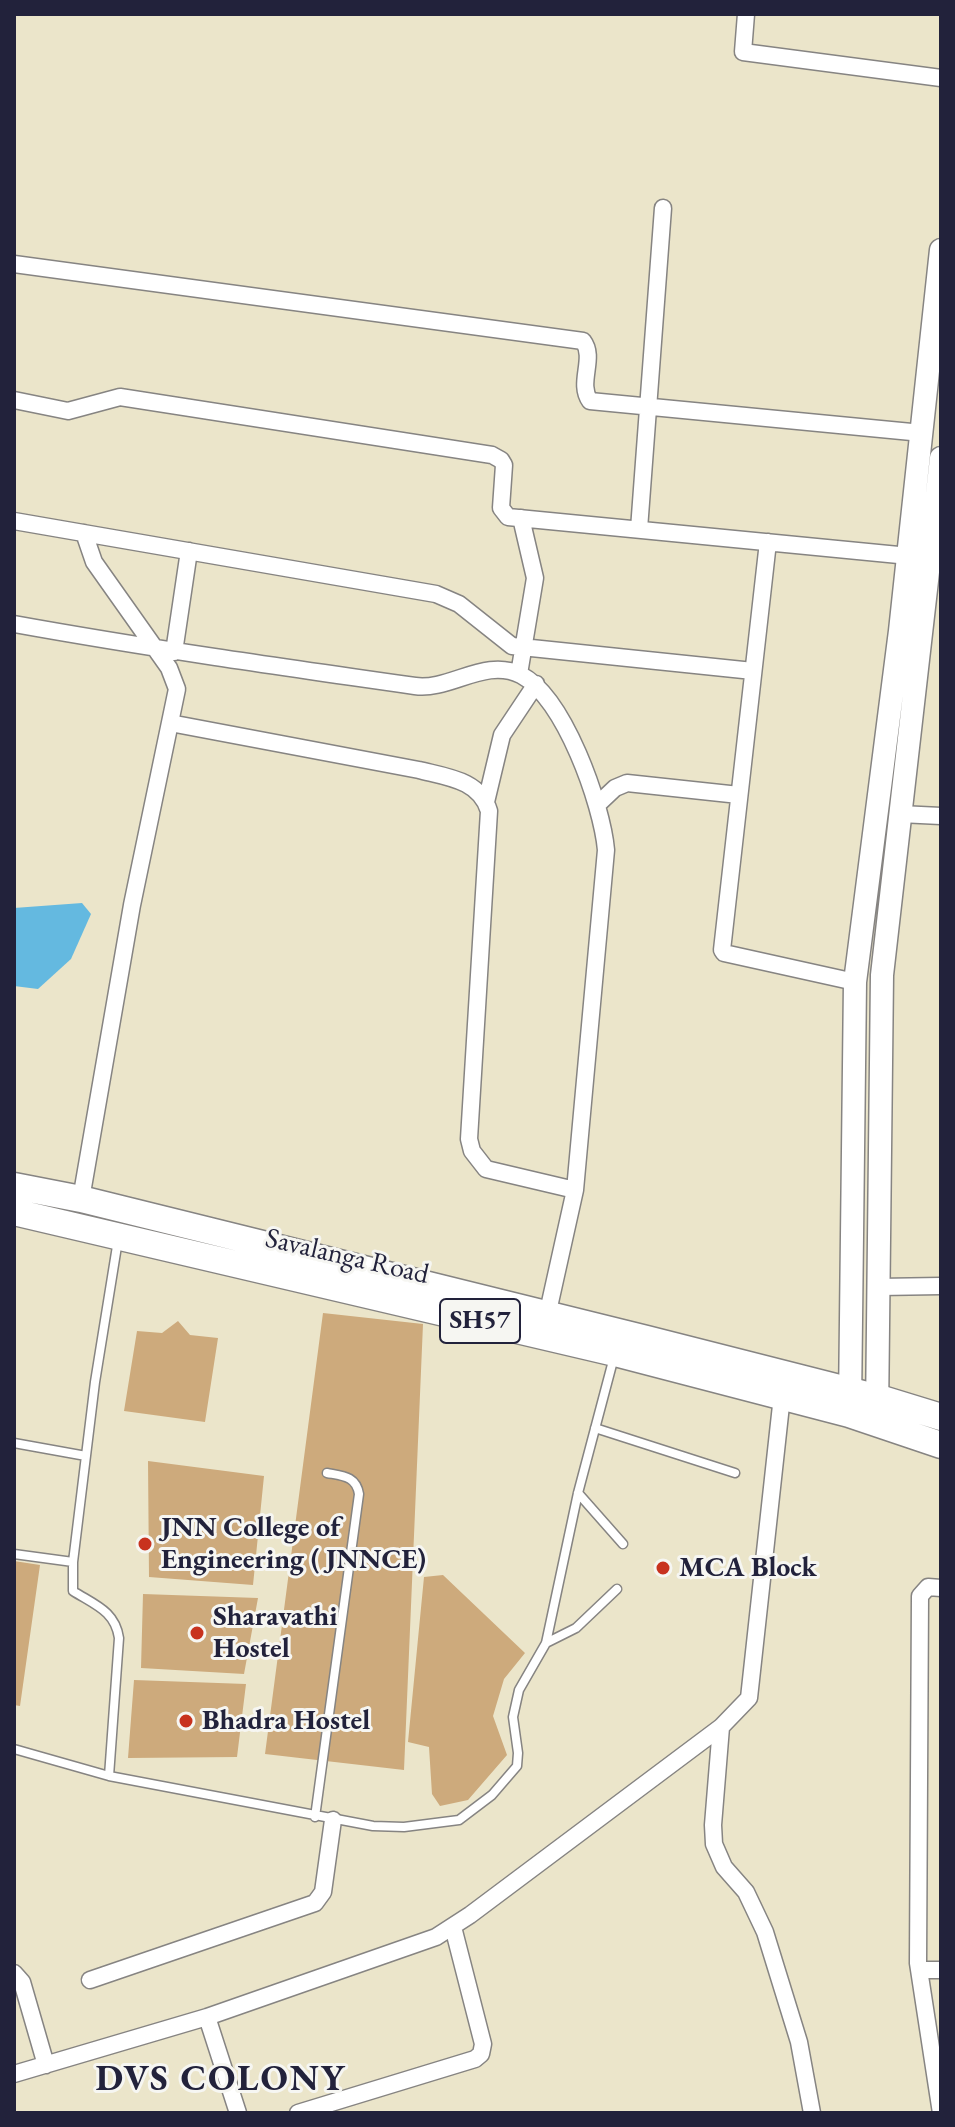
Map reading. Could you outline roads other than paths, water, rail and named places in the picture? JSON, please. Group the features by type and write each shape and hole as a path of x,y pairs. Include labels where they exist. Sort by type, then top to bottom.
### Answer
{"main road":[{"name":"Savalanga Road","path":"14,1186 81,1199 547,1316 618,1343 782,1396 850,1402"},
{"name":"Savalanga Road","path":"14,1212 618,1343 878,1410 941,1417"},
{"name":"Savalanga Road","path":"878,1410 941,1445"}],"street":[{"path":"746,14 743,52 941,78"},
{"path":"639,529 663,208"},
{"path":"878,1410 882,975 926,555 922,433 941,250"},
{"path":"14,264 583,341 588,350 584,389 590,401 922,433"},
{"path":"14,400 68,411 120,397 492,455 504,465 501,508 508,517 926,555"},
{"path":"850,1402 855,982 941,458"},
{"path":"519,674 521,647 535,578 521,518"},
{"path":"14,521 436,594 459,604 505,643 521,647 753,671"},
{"path":"81,1199 132,905 177,689 165,651 94,562 84,533"},
{"path":"768,542 722,950 724,953 855,982"},
{"path":"165,651 189,551"},
{"path":"14,624 165,651 424,687 489,670 519,674 536,684 562,718 597,805 606,850 575,1190 547,1316"},
{"path":"486,802 502,735 536,684"},
{"path":"170,723 419,770 470,786 486,802 489,811 469,1139 472,1151 486,1169 575,1190"},
{"path":"597,805 615,788 627,783 739,795"},
{"path":"900,814 941,816"},
{"path":"879,1287 941,1286"},
{"path":"14,2074 207,2017 436,1937 721,1727 749,1698 782,1396"},
{"path":"941,1588 928,1587 920,1596 919,1970 936,2059 941,2113"},
{"path":"721,1727 714,1844 724,1867 746,1892 765,1932 799,2042 812,2113"},
{"path":"90,1980 315,1903 323,1892 333,1820"},
{"path":"298,2113 475,2059 481,2054 483,2044 453,1927"},
{"path":"919,1970 941,1970"},
{"path":"14,1973 22,1982 46,2065"},
{"path":"207,2017 238,2113"}],"lane":[{"path":"109,1776 119,1638 117,1623 107,1612 73,1591 73,1562 95,1382 119,1235"},
{"path":"14,1749 109,1776 333,1820 404,1827 459,1820 492,1795 517,1766 513,1717 519,1690 546,1643 578,1493 618,1343"},
{"path":"595,1428 735,1473"},
{"path":"14,1443 86,1456"},
{"path":"315,1817 359,1494 358,1486 351,1478 327,1473"},
{"path":"578,1493 623,1544"},
{"path":"14,1554 73,1562"},
{"path":"546,1643 576,1628 617,1589"}],"water":[{"path":"82,903 91,914 71,959 38,989 14,986 14,908"}],"place":[{"name":"JNN College of Engineering ( JNNCE)","path":"145,1544"},
{"name":"MCA Block","path":"663,1568"},
{"name":"Sharavathi Hostel","path":"197,1633"},
{"name":"Bhadra Hostel","path":"186,1721"}],"district":[{"name":"DVS COLONY","path":"221,2080"}]}
